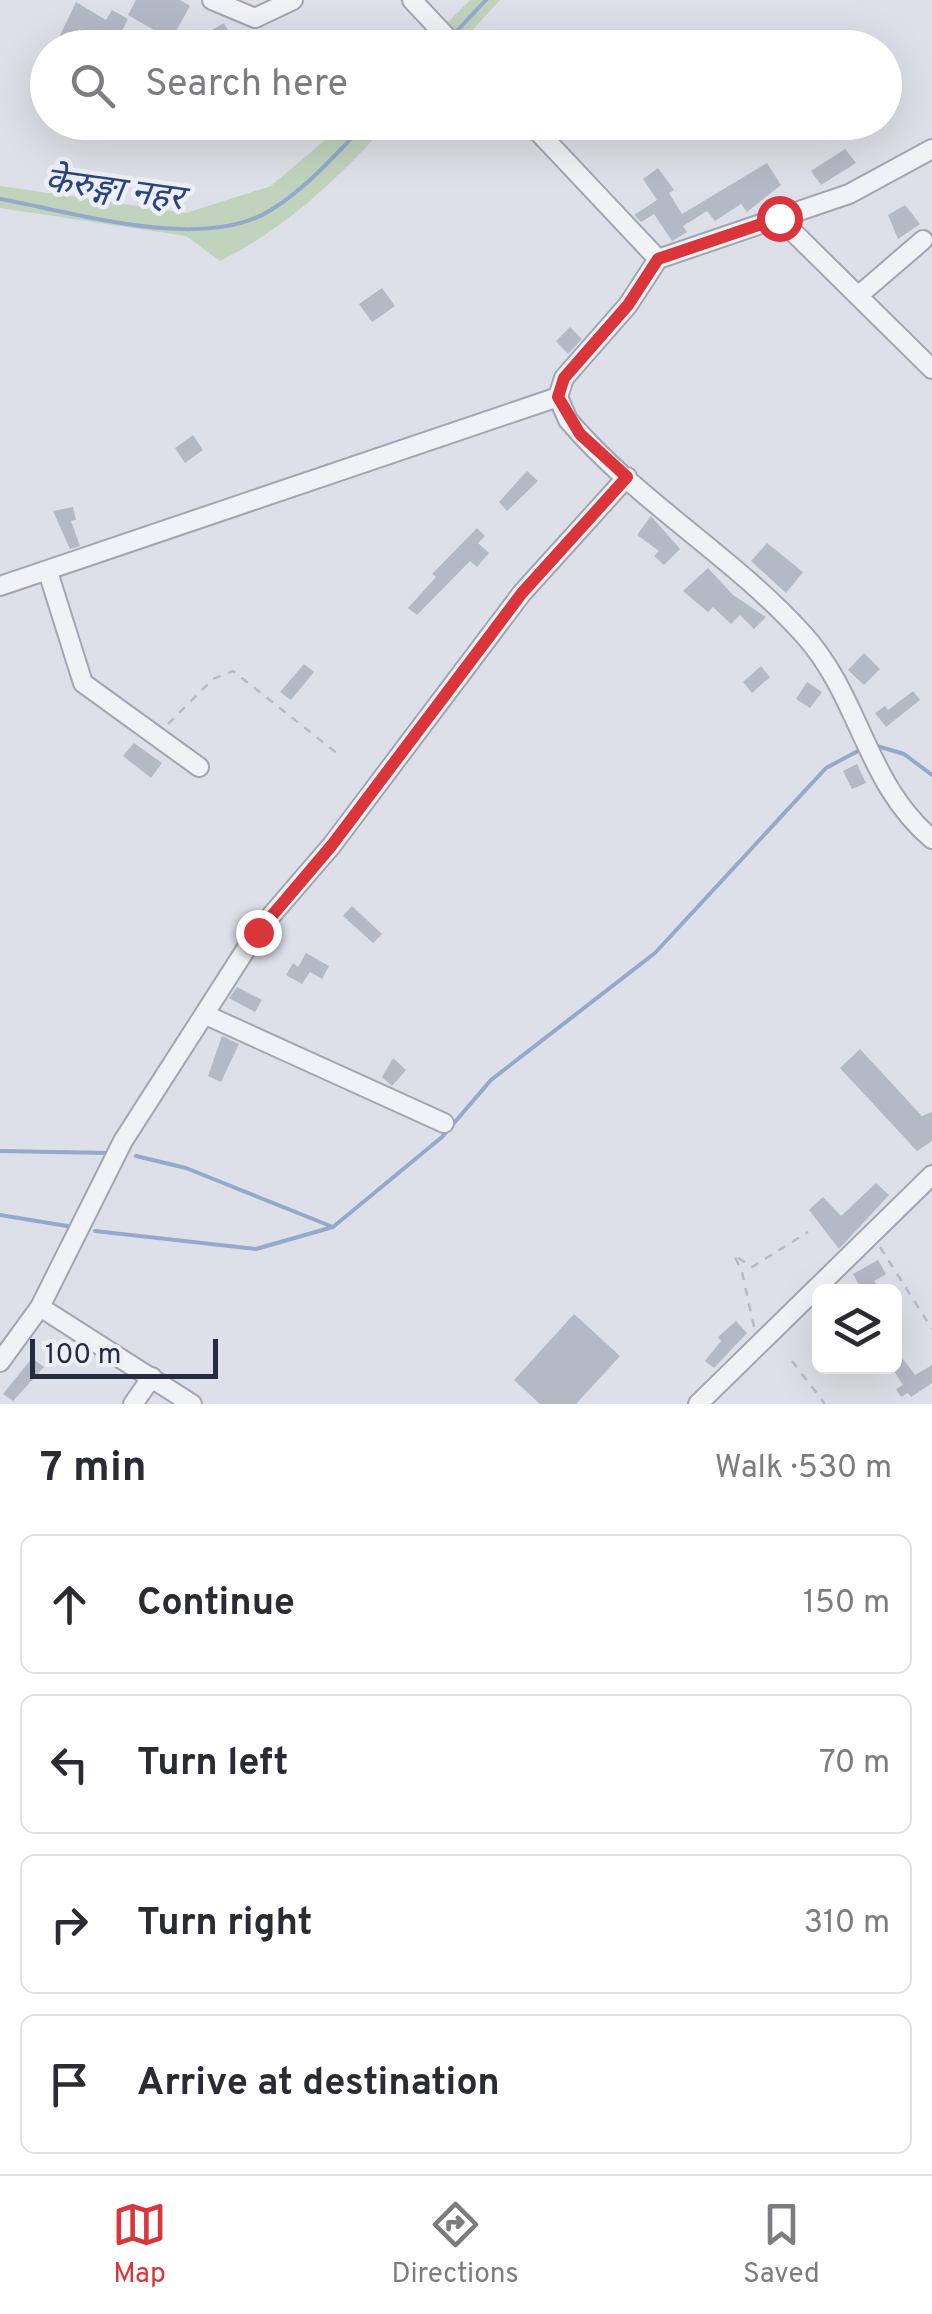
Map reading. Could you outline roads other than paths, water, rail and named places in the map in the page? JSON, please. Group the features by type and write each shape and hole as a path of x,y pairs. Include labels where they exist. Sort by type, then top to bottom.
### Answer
{"street":[{"path":"212,0 255,18 293,0"},
{"path":"412,0 440,30"},
{"path":"545,140 658,259"},
{"path":"932,148 849,194 658,259 628,305 564,378 558,397 580,434 783,612 814,647 843,690 887,790 932,839"},
{"path":"779,218 932,369"},
{"path":"858,296 923,240"},
{"path":"0,586 558,397"},
{"path":"0,1362 40,1307 123,1141 258,932 332,845 436,702 522,593 627,477"},
{"path":"48,572 84,683 200,767"},
{"path":"206,1015 444,1123"},
{"path":"698,1404 932,1175"},
{"path":"40,1307 192,1404"},
{"path":"133,1404 152,1377"}],"waterway":[{"name":"केेरुङ्गा नहर","path":"458,30 486,0"},
{"name":"केेरुङ्गा नहर","path":"0,199 138,226 210,228 243,222 271,210 297,191 349,140"},
{"path":"877,746 904,754 932,775"},
{"path":"95,1231 256,1249 333,1227 442,1137 491,1080 655,953 826,768 858,751"},
{"path":"0,1151 110,1153"},
{"path":"136,1156 186,1168 333,1227"},
{"path":"0,1215 73,1227"}]}
